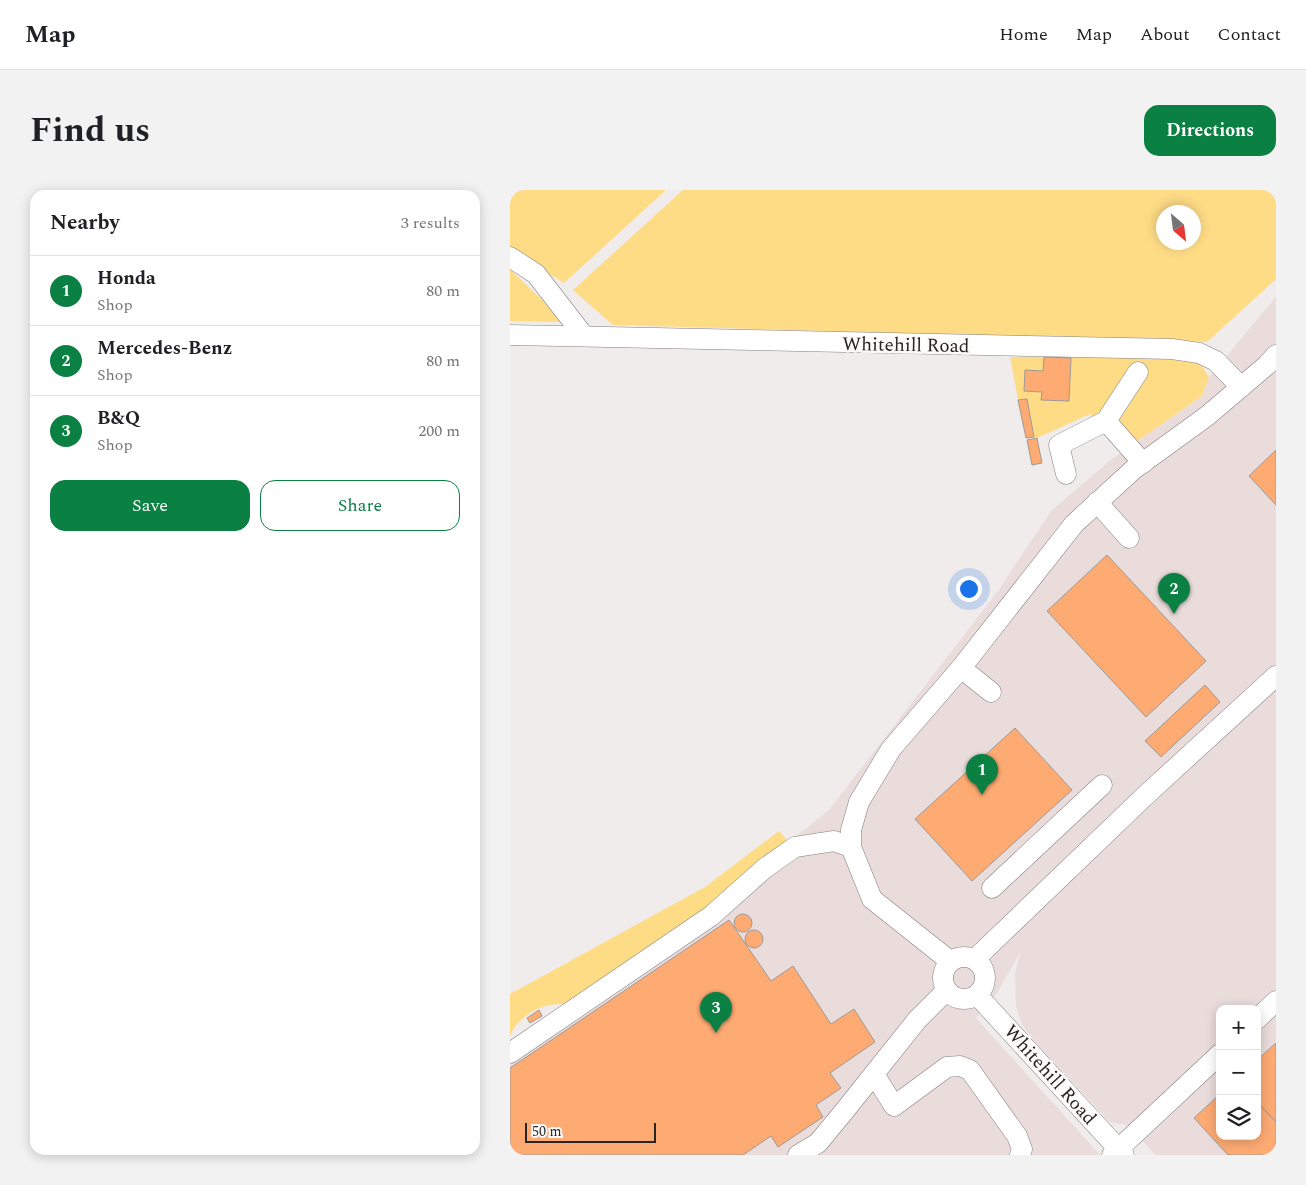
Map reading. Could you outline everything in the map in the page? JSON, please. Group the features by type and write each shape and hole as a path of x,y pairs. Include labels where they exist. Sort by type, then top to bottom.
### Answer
{"street":[{"path":"510,257 536,274 584,336"},
{"name":"Whitehill Road","path":"510,335 1172,349 1199,353 1216,361 1242,387"},
{"path":"950,961 872,899 851,847 851,830 859,802 891,749 961,668 1074,524 1143,463 1242,387 1276,355"},
{"path":"1066,474 1059,445 1106,421 1138,372"},
{"path":"1106,421 1143,463"},
{"path":"1097,502 1129,538"},
{"path":"961,668 991,692"},
{"path":"975,960 1147,794 1276,676"},
{"path":"992,888 1102,785"},
{"path":"510,1053 711,916 765,868 795,847 834,841 851,847"},
{"path":"962,956 975,960 980,964 985,976 985,983 977,995 964,1000 951,996 946,991 943,985 943,972 950,961 962,956"},
{"path":"798,1155 818,1143 917,1020 946,991"},
{"name":"Whitehill Road","path":"977,995 1003,1021 1118,1153"},
{"path":"1261,1015 1276,1001"},
{"path":"1118,1153 1216,1058"},
{"path":"874,1074 894,1106 947,1067 960,1066 970,1070 1017,1136 1022,1149 1020,1155"}],"shaded area":[{"path":"510,190 666,190 564,283 510,250"},
{"path":"683,190 1276,190 1276,279 1207,342 613,325 573,290"},
{"path":"510,269 565,322 510,321"},
{"path":"1276,297 1276,1155 1156,1155 1127,1125 1110,1122 1037,1044 1022,1025 1016,1007 1015,973 1021,951 997,993 976,1018 1100,1155 510,1155 510,1043 707,908 829,810 998,591 1051,511 1113,458 1202,396 1209,377"},
{"path":"1010,357 1044,357 1043,371 1025,370 1024,391 1042,392 1042,400 1069,401 1071,358 1073,357 1174,357 1200,363 1209,377 1202,396 1133,444 1124,431 1119,417 1103,428 1090,414 1037,438 1034,437 1027,399 1018,400"},
{"path":"779,831 789,842 707,908 567,1004 549,1005 530,1013 520,1021 510,1036 510,994 705,887"}],"building":[{"path":"1044,357 1071,358 1069,401 1041,400 1042,392 1024,391 1025,370 1043,371"},
{"path":"1027,399 1034,437 1026,438 1018,400"},
{"path":"1037,438 1042,463 1032,465 1027,440"},
{"path":"1276,450 1276,505 1249,476"},
{"path":"1107,555 1206,661 1146,717 1047,611"},
{"path":"1205,685 1220,702 1161,757 1145,741"},
{"path":"1015,728 1072,790 972,881 915,819"},
{"path":"743,914 749,917 752,923 749,929 743,932 737,929 734,923 737,917"},
{"path":"729,920 771,981 793,966 831,1024 854,1009 875,1042 830,1073 841,1088 816,1105 823,1117 778,1147 771,1136 743,1155 510,1155 510,1068"},
{"path":"754,930 760,933 763,939 760,945 754,948 748,945 745,939 748,933"},
{"path":"539,1010 542,1016 530,1023 527,1018"},
{"path":"1276,1043 1276,1122 1261,1106 1261,1056"},
{"path":"1216,1098 1216,1140 1261,1140 1261,1106 1276,1122 1276,1155 1228,1155 1194,1118"}],"place":[{"name":"Mercedes-Benz","path":"1174,614"},
{"name":"Honda","path":"982,795"},
{"name":"B&Q","path":"716,1033"}]}
